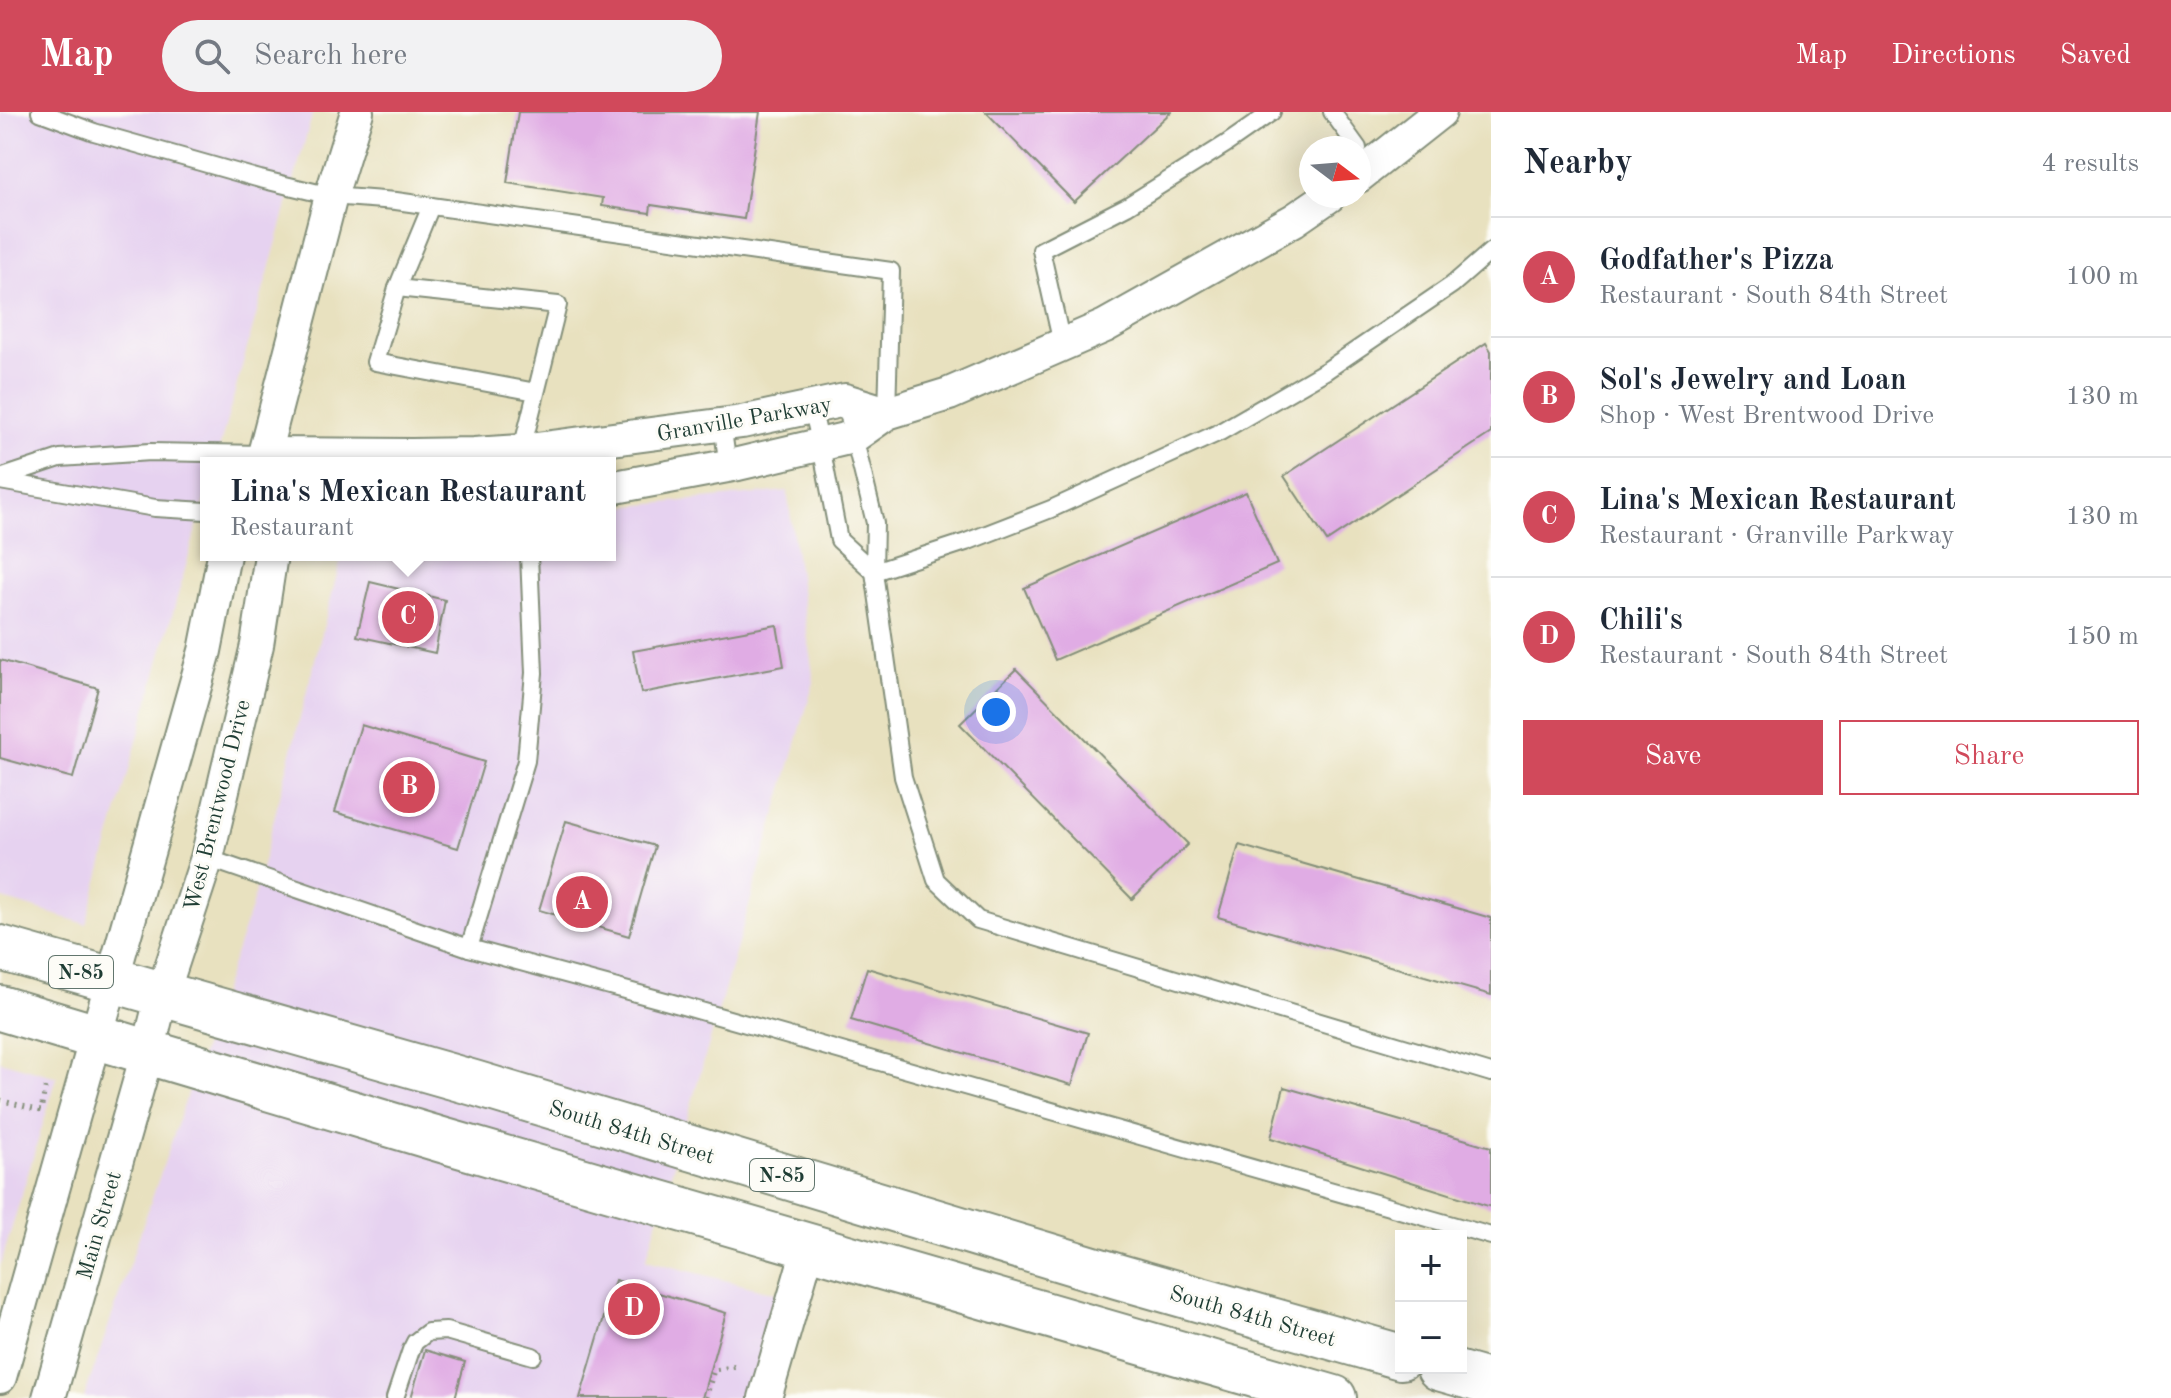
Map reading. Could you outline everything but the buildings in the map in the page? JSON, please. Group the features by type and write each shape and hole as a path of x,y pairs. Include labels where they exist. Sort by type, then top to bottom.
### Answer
{"main road":[{"name":"South 84th Street","path":"0,948 474,1083 1120,1277 1395,1355"},
{"path":"0,1008 442,1140 1334,1398"}],"street":[{"path":"264,457 331,196 357,112"},
{"path":"1371,154 1440,112"},
{"name":"Granville Parkway","path":"616,487 728,466 853,437 887,413 949,394 1105,326 1312,208"},
{"name":"Granville Parkway","path":"368,457 474,454 522,457 845,400 887,413"},
{"path":"0,1377 205,651 223,561"},
{"name":"West Brentwood Drive","path":"148,1051 162,995 207,858 257,645 270,561"},
{"name":"Main Street","path":"49,1398 148,1051"},
{"path":"765,1398 809,1246"}],"lane":[{"path":"40,112 94,132 331,196 431,206 891,271 887,413"},
{"path":"1062,344 1041,250 1127,206 1272,112"},
{"path":"1332,112 1347,136"},
{"path":"431,206 397,288 375,362 536,392"},
{"path":"874,572 966,542 1051,509 1220,432 1327,370 1452,285 1491,251"},
{"path":"397,288 558,305 522,457"},
{"path":"845,400 875,523 874,572 903,777 936,880 978,920 1491,1073"},
{"path":"812,407 839,540 874,572"},
{"path":"722,424 728,466"},
{"path":"0,479 70,457 150,452 221,457"},
{"path":"0,479 155,508 200,511"},
{"path":"469,948 526,761 534,673 529,561"},
{"path":"207,858 469,948 1491,1236"},
{"path":"395,1398 415,1342 428,1332 446,1331 533,1356"}],"path":[{"path":"0,1100 41,1111 45,1088"},
{"path":"706,1398 714,1370 737,1366"}],"shaded area":[{"path":"0,112 313,112 217,457 200,457 200,516 86,924 0,898"},
{"path":"787,491 814,682 646,1260 779,1294 748,1398 84,1398 251,908 340,561 616,561 616,507"},
{"path":"0,1061 57,1077 0,1267"}],"place":[{"name":"Lina's Mexican Restaurant","path":"408,617"},
{"name":"Sol's Jewelry and Loan","path":"409,787"},
{"name":"Godfather's Pizza","path":"582,902"},
{"name":"Chili's","path":"634,1309"}]}
